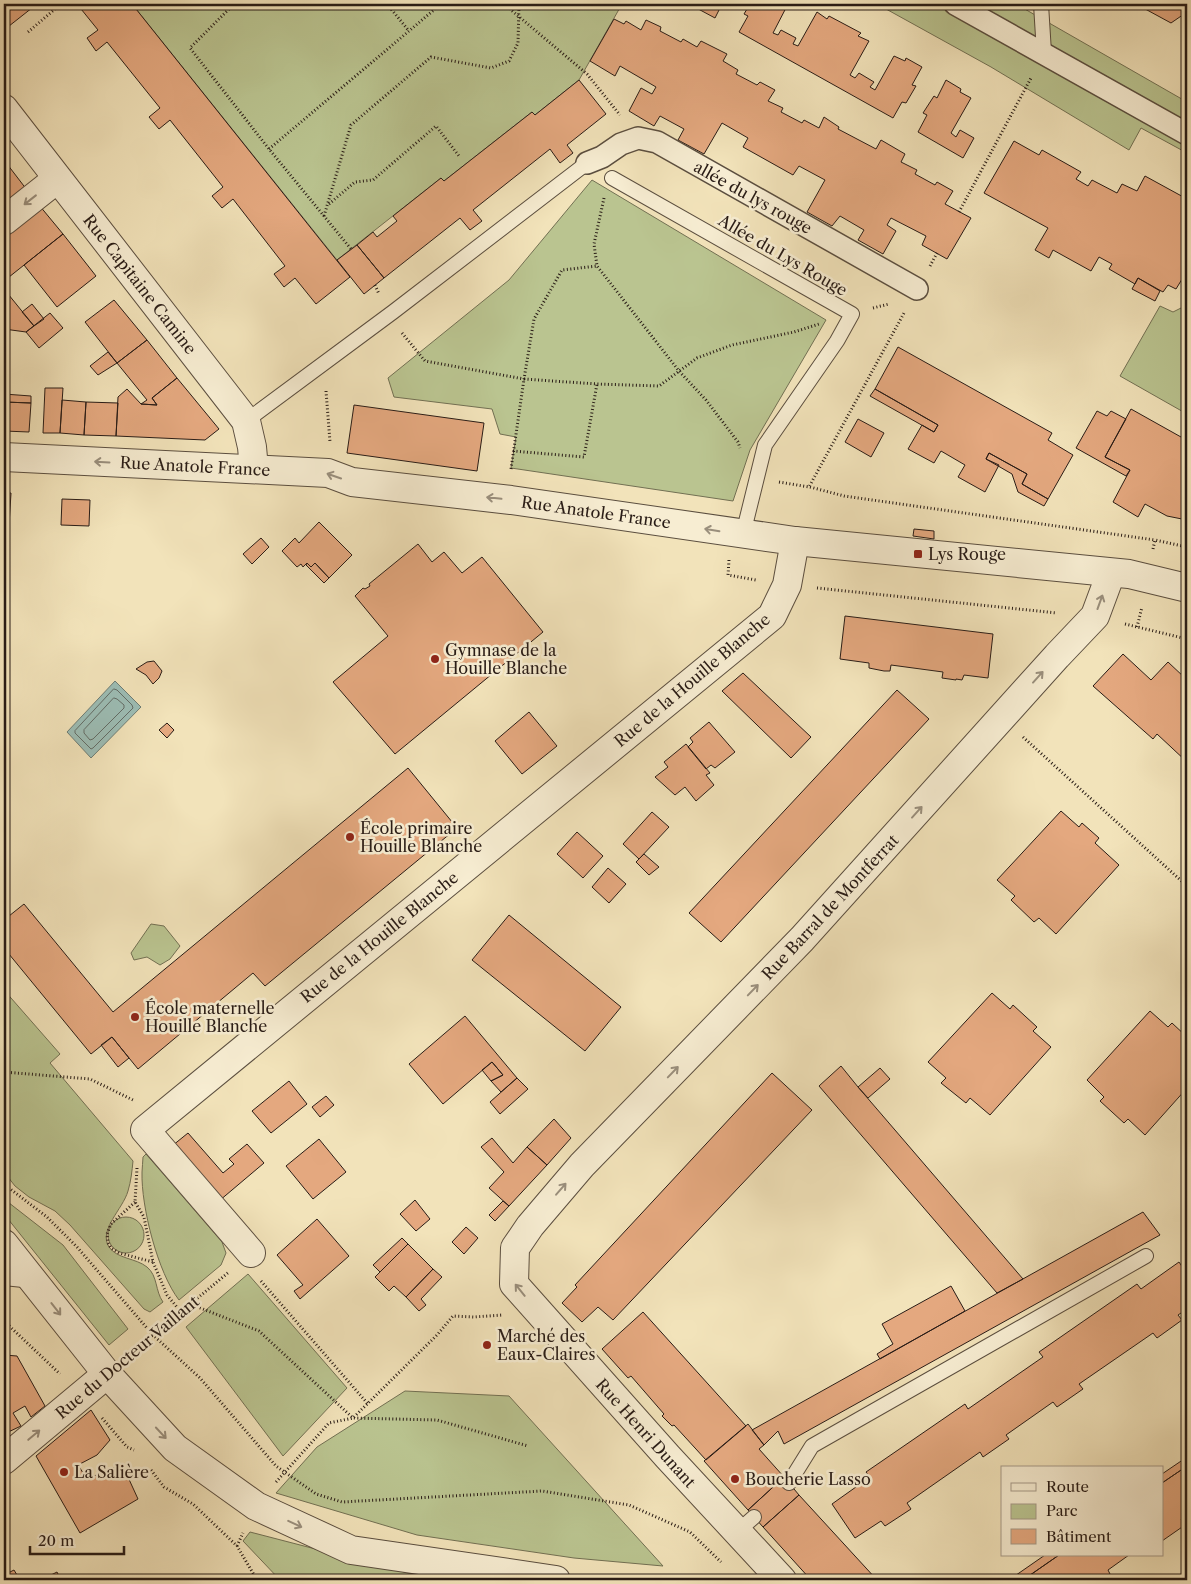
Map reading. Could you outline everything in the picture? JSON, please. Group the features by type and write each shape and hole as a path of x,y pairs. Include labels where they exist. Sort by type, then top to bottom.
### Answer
{"street":[{"path":"955,4 1187,134"},
{"name":"Rue Capitaine Camine","path":"4,110 246,421 252,447 254,468"},
{"name":"allée du lys rouge","path":"586,163 602,157 621,144 638,138 657,142 915,293"},
{"path":"4,221 57,178"},
{"name":"Rue Anatole France","path":"4,457 328,473 352,482 511,500 795,541 1129,574 1187,588"},
{"name":"Rue de la Houille Blanche","path":"158,1127 772,616 787,585 795,541"},
{"name":"Rue Barral de Montferrat","path":"530,1226 582,1165 802,939 1095,616 1111,573"},
{"path":"158,1127 247,1257"},
{"name":"Rue Henri Dunant","path":"530,1226 515,1248 514,1284 668,1457 746,1524 782,1580"},
{"path":"4,1244 107,1374 175,1448 256,1506 351,1550 556,1580"},
{"name":"Rue du Docteur Vaillant","path":"4,1460 107,1374"}],"lane":[{"path":"1041,4 1044,53"},
{"path":"246,421 393,312 586,163"},
{"name":"Allée du Lys Rouge","path":"612,178 852,314 837,341 765,445 737,533"},
{"path":"789,1483 812,1446 1146,1256"},
{"path":"4,1278 34,1281"}],"path":[{"path":"28,32 61,4"},
{"path":"234,4 190,48 351,249"},
{"path":"387,4 409,31"},
{"path":"269,149 441,4"},
{"path":"504,4 588,74 621,116"},
{"path":"324,216 351,125 431,57 491,68 509,60 518,44 519,4"},
{"path":"959,212 1044,53"},
{"path":"328,205 355,182 373,180 436,126 459,156"},
{"path":"612,178 606,191 594,244 597,266 679,371 706,400 738,442 741,450"},
{"path":"809,487 937,253"},
{"path":"511,500 511,468 534,319 562,270 597,266"},
{"path":"401,332 425,361 524,379 659,386 697,358 732,345 794,332 915,293"},
{"path":"514,451 584,457 597,384"},
{"path":"326,385 330,449 328,473"},
{"path":"756,478 809,487 844,496 1155,540"},
{"path":"737,533 728,575 787,585 1022,610"},
{"path":"1002,718 1187,886"},
{"path":"4,1072 90,1079 158,1127 138,1151 135,1202 144,1217 153,1262 168,1295 181,1312"},
{"path":"4,1182 59,1229 153,1335 200,1378 276,1466 316,1494 342,1502 542,1490 629,1504 690,1532 727,1567"},
{"path":"135,1202 111,1224 107,1234 108,1243 119,1254 135,1256 153,1262"},
{"path":"247,1257 368,1404"},
{"name":"Rue du Docteur Vaillant","path":"107,1374 247,1257"},
{"path":"353,1418 437,1335 453,1316 474,1317 507,1314 527,1299"},
{"path":"190,1304 259,1331 353,1418"},
{"path":"237,1546 256,1506 329,1423 353,1418 437,1420 528,1446"}],"green space":[{"path":"132,4 622,4 579,80 535,115 532,112 444,181 441,178 337,260"},
{"path":"877,4 1016,4 1187,102 1187,153 1141,128 1129,150 991,67"},
{"path":"592,180 826,320 750,450 733,501 511,468 516,437 500,434 492,409 394,397 388,378 509,280"},
{"path":"1187,305 1187,414 1120,376 1160,306 1173,312"},
{"path":"151,924 164,926 180,946 170,959 160,965 147,957 134,960 131,953"},
{"path":"4,990 60,1054 50,1063 133,1161 128,1191 109,1227 106,1240 112,1251 143,1264 151,1271 163,1302 150,1312 144,1309 70,1225 55,1211 29,1197 15,1186 4,1172"},
{"path":"146,1154 222,1242 226,1253 221,1265 179,1300 164,1274 152,1239 142,1186 143,1157"},
{"path":"4,1199 63,1245 128,1329 109,1345 4,1214"},
{"path":"126,1217 133,1218 139,1222 143,1228 143,1242 139,1248 133,1252 126,1253 119,1252 113,1248 109,1242 108,1235 109,1228 113,1222 119,1218"},
{"path":"248,1274 347,1388 283,1456 186,1327"},
{"path":"405,1391 509,1396 663,1566 574,1558 417,1535 276,1493 317,1447"},
{"path":"250,1532 435,1580 280,1580 243,1541"}],"water":[{"path":"115,681 141,707 91,758 67,732"}],"building":[{"path":"10,4 37,4 4,30 4,9"},
{"path":"77,4 132,4 350,277 316,304 295,278 284,287 274,274 285,266 233,199 222,208 212,196 223,187 170,120 159,129 149,117 160,108 107,42 96,51 87,38 98,30"},
{"path":"689,4 722,4 715,18"},
{"path":"750,4 788,4 773,33 778,35 781,30 796,38 793,44 798,46 817,12 827,19 829,16 861,33 858,36 869,41 850,75 855,78 859,73 874,82 870,87 875,90 894,56 905,61 906,58 922,67 912,85 916,86 906,103 902,102 893,118 739,32 748,16 744,14"},
{"path":"1136,4 1187,4 1187,12 1171,23"},
{"path":"614,19 624,24 626,21 641,30 646,20 661,27 660,31 681,42 683,39 697,47 701,41 727,54 723,61 738,70 736,74 757,85 760,82 775,90 768,101 783,108 781,112 802,123 804,120 819,128 824,117 839,127 838,129 876,149 881,140 905,154 901,162 917,170 915,174 935,185 937,182 953,191 945,204 971,218 947,259 922,245 926,236 891,218 887,225 896,231 883,254 858,240 864,230 840,216 832,226 807,212 825,180 799,166 793,175 743,147 748,138 722,123 704,154 678,140 684,129 660,116 654,126 629,111 641,88 652,94 656,87 620,66 615,76 590,61"},
{"path":"579,80 606,114 567,145 573,153 560,163 550,149 473,210 482,221 470,230 460,218 384,278 357,245 373,232 377,237 397,221 393,216 441,178 444,181 532,112 535,115"},
{"path":"946,80 961,89 960,92 971,98 951,133 956,137 960,130 974,138 963,158 918,132 927,115 923,113 934,96 937,98"},
{"path":"1014,141 1039,155 1042,150 1081,172 1076,179 1088,186 1092,180 1117,193 1122,184 1137,191 1145,176 1187,199 1187,271 1176,289 1168,285 1163,292 1138,278 1135,284 1109,269 1112,264 1099,257 1091,271 1053,250 1049,258 1035,250 1048,228 984,193"},
{"path":"4,160 27,190 4,208"},
{"path":"39,205 63,234 4,281 4,233"},
{"path":"63,234 96,276 57,307 24,265"},
{"path":"357,245 384,278 364,294 337,260"},
{"path":"1138,278 1160,291 1155,301 1132,289"},
{"path":"4,289 34,326 26,332 4,329"},
{"path":"114,300 147,340 117,363 85,322"},
{"path":"32,304 44,319 34,326 22,312"},
{"path":"50,313 63,328 39,348 26,332"},
{"path":"147,340 177,378 152,398 157,405 141,404 147,400 117,363"},
{"path":"898,347 1052,433 1048,440 1073,455 1048,499 1022,484 1027,474 989,453 986,459 999,465 985,492 958,477 965,465 941,451 934,463 908,449 922,425 934,432 938,425 875,389"},
{"path":"108,352 117,363 98,375 90,366"},
{"path":"177,378 219,429 205,440 116,436 118,397 127,389 141,404 157,405 152,398"},
{"path":"45,388 63,388 60,433 43,433"},
{"path":"875,389 938,425 934,432 870,396"},
{"path":"4,394 31,396 31,403 4,402"},
{"path":"62,400 86,402 84,435 60,433"},
{"path":"4,402 31,403 29,432 4,431"},
{"path":"86,402 118,403 116,436 84,435"},
{"path":"354,405 484,423 477,471 347,453"},
{"path":"1131,409 1181,437 1185,432 1187,433 1187,520 1167,516 1145,504 1138,517 1113,502 1130,470 1105,457"},
{"path":"1097,411 1107,416 1111,411 1126,419 1105,457 1130,470 1126,476 1076,448"},
{"path":"858,419 884,433 871,457 845,442"},
{"path":"989,453 1027,474 1022,484 1048,499 1044,506 1018,492 1012,474 986,459"},
{"path":"4,493 11,493 9,525 4,525"},
{"path":"62,499 90,500 89,526 61,525"},
{"path":"319,522 352,555 329,578 315,563 311,567 307,563 303,567 301,564 297,567 282,551 295,538 299,543"},
{"path":"914,529 934,531 934,539 913,536"},
{"path":"261,538 269,547 252,564 243,554"},
{"name":"Gymnase de la Houille Blanche","path":"418,544 432,562 444,552 462,573 482,557 543,632 395,754 333,682 388,636 355,596 363,588 365,589 370,586 369,584"},
{"path":"307,563 311,567 315,563 329,578 324,583 306,565"},
{"path":"845,616 993,634 988,678 964,675 962,680 956,680 942,678 943,672 891,665 890,671 884,671 869,668 869,663 840,659"},
{"path":"1123,654 1151,680 1168,662 1185,678 1181,682 1187,688 1187,762 1157,734 1153,739 1093,686"},
{"path":"154,661 162,671 159,678 153,684 146,675 136,669 147,662"},
{"path":"743,673 811,737 791,758 722,691"},
{"path":"897,690 929,719 721,942 689,913"},
{"path":"529,712 557,746 522,774 495,741"},
{"path":"709,722 735,752 715,768 711,765 706,769 688,747 693,742 690,738"},
{"path":"167,723 174,730 167,738 159,730"},
{"path":"686,744 710,773 706,775 714,785 696,801 685,787 675,795 655,777 668,767 664,762"},
{"path":"408,768 457,828 265,986 253,973 138,1069 112,1037 91,1054 4,948 4,920 24,904 113,1012"},
{"path":"1061,811 1079,827 1082,823 1099,838 1095,843 1119,865 1056,934 1039,918 1034,922 1011,900 1015,896 997,880"},
{"path":"652,812 669,827 639,859 623,844"},
{"path":"577,832 603,856 583,878 557,854"},
{"path":"644,854 659,867 649,875 636,862"},
{"path":"608,868 626,884 609,903 592,887"},
{"path":"509,915 621,1007 585,1051 472,960"},
{"path":"992,993 1010,1009 1013,1005 1037,1027 1033,1031 1051,1047 990,1115 970,1098 966,1103 941,1083 946,1078 928,1062"},
{"path":"1150,1011 1168,1027 1172,1023 1187,1037 1187,1088 1145,1135 1128,1119 1124,1123 1100,1101 1104,1097 1087,1080"},
{"path":"465,1016 517,1078 501,1092 491,1081 503,1075 492,1062 443,1104 409,1064"},
{"path":"112,1037 129,1058 118,1067 101,1045"},
{"path":"492,1062 503,1075 491,1081 482,1070"},
{"path":"841,1066 1023,1279 997,1293 819,1086"},
{"path":"880,1068 890,1079 868,1098 858,1087"},
{"path":"772,1073 812,1110 613,1320 598,1307 582,1322 562,1303 577,1287 575,1285"},
{"path":"517,1078 528,1089 500,1114 490,1102"},
{"path":"289,1081 307,1104 271,1133 252,1111"},
{"path":"326,1096 334,1105 320,1117 312,1107"},
{"path":"554,1119 571,1138 547,1165 527,1147"},
{"path":"188,1133 223,1173 234,1164 229,1159 247,1144 264,1163 219,1201 172,1146"},
{"path":"492,1138 513,1163 527,1147 547,1165 509,1206 489,1188 504,1172 481,1147"},
{"path":"319,1139 346,1172 313,1199 286,1166"},
{"path":"415,1200 430,1219 416,1231 400,1214"},
{"path":"503,1201 509,1206 495,1221 489,1215"},
{"path":"1143,1212 1160,1235 784,1444 778,1431 764,1445 752,1430"},
{"path":"317,1219 349,1256 300,1299 294,1291 303,1285 277,1255"},
{"path":"466,1227 478,1238 464,1254 452,1242"},
{"path":"402,1238 408,1244 380,1272 373,1265"},
{"path":"408,1244 433,1269 406,1297 394,1286 389,1291 375,1277"},
{"path":"1179,1262 1187,1274 1187,1309 1178,1315 1182,1320 1157,1338 1153,1333 1079,1384 1083,1389 1057,1407 1053,1402 1006,1435 1009,1439 983,1457 980,1452 907,1503 911,1509 885,1526 881,1521 855,1538 832,1504 870,1477 866,1472 965,1404 968,1409 1043,1357 1039,1352 1137,1284 1141,1289"},
{"path":"433,1269 442,1277 421,1299 426,1305 419,1311 406,1297"},
{"path":"951,1286 965,1311 880,1359 877,1354 893,1344 882,1324"},
{"path":"643,1312 746,1426 706,1460 674,1425 672,1426 662,1416 664,1414 631,1376 628,1378 602,1349"},
{"path":"4,1355 17,1356 45,1406 31,1417 25,1406 13,1413 21,1426 4,1434"},
{"name":"La Salière","path":"91,1410 110,1440 97,1455 78,1465 87,1479 122,1464 138,1499 80,1533 36,1456"},
{"path":"748,1424 764,1445 759,1449 784,1477 748,1510 704,1461"},
{"path":"1187,1457 1187,1466 1164,1482 1164,1473"},
{"path":"1187,1466 1187,1515 1181,1519 1185,1525 1164,1540 1164,1482"},
{"path":"784,1477 799,1495 763,1527 748,1510"},
{"path":"799,1495 877,1580 811,1580 763,1527"},
{"path":"1044,1556 1058,1556 1023,1580 1009,1580"},
{"path":"1058,1556 1128,1556 1108,1570 1111,1576 1105,1580 1023,1580"},
{"path":"14,1570 20,1580 9,1580 6,1574"},
{"path":"57,1572 61,1580 41,1580"}],"place":[{"name":"Lys Rouge","path":"918,554"},
{"name":"Gymnase de la Houille Blanche","path":"435,659"},
{"name":"École primaire Houille Blanche","path":"350,837"},
{"name":"École maternelle Houille Blanche","path":"135,1017"},
{"name":"Marché des Eaux-Claires","path":"487,1345"},
{"name":"La Salière","path":"64,1472"},
{"name":"Boucherie Lasso","path":"735,1479"}]}
